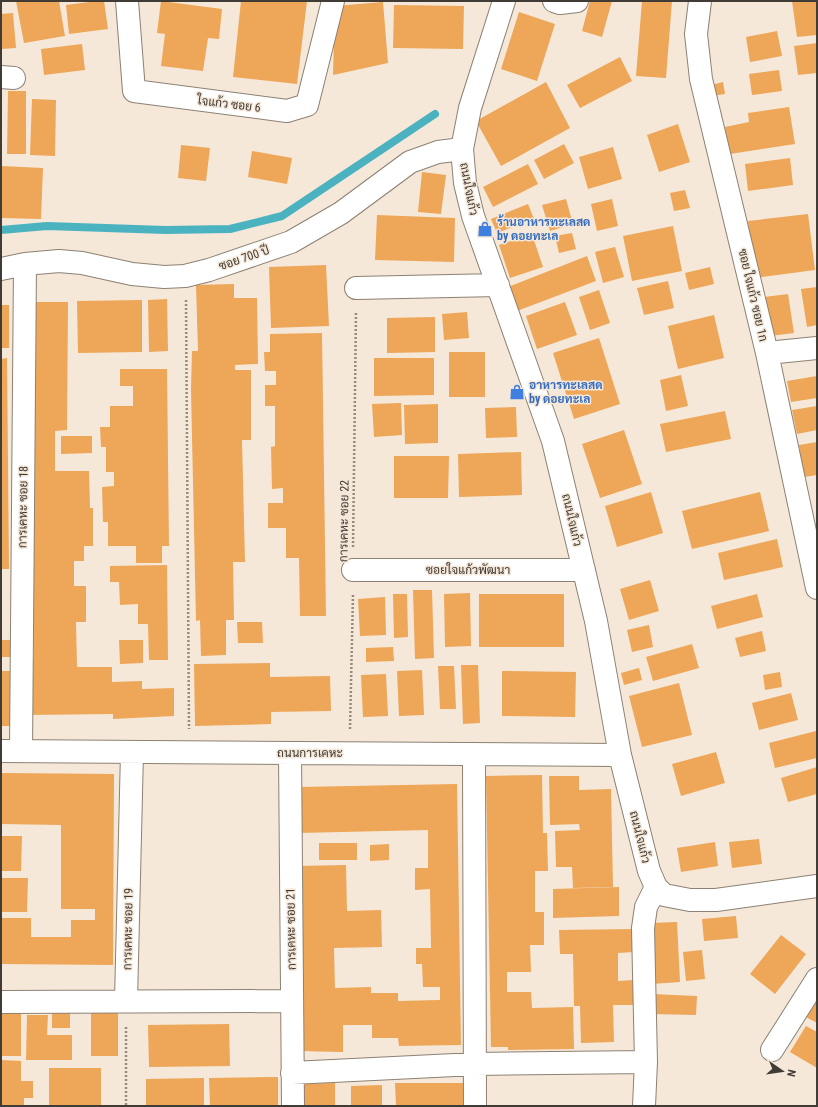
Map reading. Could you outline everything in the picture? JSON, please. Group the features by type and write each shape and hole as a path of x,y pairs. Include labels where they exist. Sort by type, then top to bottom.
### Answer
{"street":[{"name":"ใจแก้ว ซอย 6","path":"127,1 134,91 287,111 307,104 333,1"},
{"name":"ถนนใจแก้ว","path":"504,1 470,108 462,149 465,183 473,216 553,441 596,621 620,755 649,871 656,887"},
{"path":"554,1 560,3 577,1"},
{"name":"ซอย ใจแก้ว ซอย 1ก","path":"700,1 696,34 701,79 767,353 817,588"},
{"name":"ซอย 700 ปี","path":"1,269 25,264 59,261 82,263 132,274 164,277 186,276 209,270 291,242 341,214 410,162 438,152 462,149"},
{"name":"การเคหะ ซอย 18","path":"11,751 25,264"},
{"path":"356,288 498,285"},
{"path":"767,353 817,348"},
{"name":"ซอยใจแก้วพัฒนา","path":"353,570 584,570"},
{"name":"ถนนการเคหะ","path":"11,751 620,755"},
{"name":"การเคหะ ซอย 19","path":"126,1001 132,752"},
{"name":"การเคหะ ซอย 21","path":"290,753 292,1106"},
{"path":"474,754 475,1106"},
{"path":"644,1106 646,1062 643,928 646,907 656,887 664,895 690,900 716,900 817,886"},
{"path":"772,1050 817,979"},
{"path":"1,1002 292,1001"},
{"path":"292,1073 475,1064 646,1062"}],"path":[{"path":"186,276 189,752"},
{"name":"การเคหะ ซอย 22","path":"350,753 356,288"},
{"path":"126,1001 126,1106"}],"building":[{"path":"16,1 59,1 65,36 24,43"},
{"path":"104,1 108,29 69,34 66,5"},
{"path":"161,1 222,9 219,39 208,38 203,71 161,66 165,34 157,33"},
{"path":"241,1 307,1 297,84 233,77"},
{"path":"590,1 612,1 602,37 582,31"},
{"path":"642,1 672,1 666,78 636,76"},
{"path":"792,1 817,1 817,35 797,37"},
{"path":"383,2 388,63 333,75 335,6"},
{"path":"394,5 464,6 463,49 393,48"},
{"path":"519,12 555,24 537,81 501,69"},
{"path":"13,13 16,48 1,49 1,14"},
{"path":"777,31 782,56 750,62 746,37"},
{"path":"817,43 817,73 798,75 794,46"},
{"path":"82,44 85,70 44,75 41,49"},
{"path":"620,57 632,81 580,108 567,85"},
{"path":"779,70 782,91 752,95 749,74"},
{"path":"546,82 570,128 501,166 476,121"},
{"path":"723,82 725,94 712,96 711,85"},
{"path":"8,91 26,91 26,154 7,154"},
{"path":"32,99 56,100 55,156 30,155"},
{"path":"789,107 795,144 730,154 725,127 749,122 748,113"},
{"path":"678,124 690,162 659,172 647,135"},
{"path":"564,144 574,163 544,179 534,160"},
{"path":"181,145 210,148 206,181 178,178"},
{"path":"613,147 622,179 588,189 579,157"},
{"path":"252,151 292,158 287,184 248,177"},
{"path":"790,158 793,185 748,191 745,164"},
{"path":"528,164 538,184 493,207 483,187"},
{"path":"1,166 43,168 41,219 1,218"},
{"path":"422,172 446,175 441,214 418,212"},
{"path":"685,190 690,208 674,211 670,193"},
{"path":"566,199 573,224 550,231 542,205"},
{"path":"612,199 618,226 597,231 591,204"},
{"path":"528,204 534,219 497,233 491,219"},
{"path":"808,214 815,270 755,278 748,221"},
{"path":"377,215 455,218 454,262 375,260"},
{"path":"673,226 682,271 632,281 623,236"},
{"path":"572,233 576,249 559,253 555,236"},
{"path":"532,234 543,267 510,278 499,245"},
{"path":"615,247 624,277 603,283 595,252"},
{"path":"587,256 596,281 517,311 508,287"},
{"path":"326,265 329,326 271,328 269,267"},
{"path":"710,267 714,284 689,290 685,273"},
{"path":"668,281 674,308 644,315 637,288"},
{"path":"234,284 234,298 257,298 258,364 235,365 235,370 251,370 251,440 242,440 245,562 233,562 234,620 226,620 226,655 201,656 200,620 196,621 191,389 192,351 198,351 196,285"},
{"path":"817,287 817,325 807,327 801,289"},
{"path":"599,290 610,323 590,330 579,297"},
{"path":"788,294 794,333 770,336 764,297"},
{"path":"167,299 168,351 149,352 148,300"},
{"path":"142,300 142,352 78,353 77,301"},
{"path":"28,302 68,302 67,430 55,431 55,471 89,471 90,508 93,508 93,546 84,546 84,561 74,561 74,586 86,586 86,622 76,622 77,667 112,667 112,682 142,681 142,689 174,688 174,716 113,719 113,714 27,715 27,658 34,658"},
{"path":"565,302 577,335 537,349 526,316"},
{"path":"1,305 9,305 9,348 1,348"},
{"path":"467,312 469,338 444,340 442,314"},
{"path":"714,315 724,358 678,369 668,326"},
{"path":"435,317 435,352 387,353 387,318"},
{"path":"322,333 326,616 300,616 299,558 286,558 286,528 268,528 268,503 283,503 283,488 272,489 271,447 275,446 275,406 265,406 265,385 276,385 276,371 265,371 264,352 270,352 270,334"},
{"path":"599,338 620,404 574,419 553,353"},
{"path":"449,352 485,352 485,397 449,397"},
{"path":"7,358 9,569 1,569 1,359"},
{"path":"374,358 434,358 434,395 374,396"},
{"path":"120,369 167,369 169,546 162,546 162,563 136,563 136,546 108,546 108,522 103,522 102,487 114,486 114,472 106,472 106,447 101,447 100,427 110,427 110,406 133,406 133,386 120,386"},
{"path":"681,375 688,406 666,411 660,380"},
{"path":"817,376 817,398 791,402 787,381"},
{"path":"401,403 402,435 374,437 372,404"},
{"path":"438,404 438,443 405,444 404,405"},
{"path":"817,406 817,430 797,434 792,410"},
{"path":"516,407 517,437 486,438 485,408"},
{"path":"725,411 731,439 666,452 660,424"},
{"path":"624,430 642,484 600,498 582,444"},
{"path":"61,436 92,436 92,453 61,454"},
{"path":"817,442 817,475 804,477 799,445"},
{"path":"521,452 522,495 459,497 458,454"},
{"path":"394,456 449,456 448,498 394,498"},
{"path":"651,492 663,533 617,547 605,506"},
{"path":"760,492 769,531 692,549 682,511"},
{"path":"777,539 783,567 724,580 718,553"},
{"path":"167,565 168,660 149,660 148,624 138,624 138,604 120,605 119,582 110,582 110,566"},
{"path":"650,580 659,611 629,620 620,589"},
{"path":"413,590 432,590 434,658 415,659"},
{"path":"470,593 471,646 445,647 444,594"},
{"path":"393,594 407,594 408,637 394,638"},
{"path":"479,594 564,594 564,647 479,647"},
{"path":"757,594 763,617 717,629 711,606"},
{"path":"385,597 386,635 360,636 358,599"},
{"path":"237,622 262,622 263,643 238,643"},
{"path":"649,625 653,647 632,652 627,630"},
{"path":"762,631 766,651 740,657 735,638"},
{"path":"1,640 10,640 10,657 1,657"},
{"path":"119,640 143,640 143,663 120,664"},
{"path":"692,644 699,668 653,681 646,657"},
{"path":"393,647 394,661 366,662 366,648"},
{"path":"270,663 270,677 330,676 331,711 271,712 271,724 195,726 194,664"},
{"path":"461,665 478,665 480,723 463,724"},
{"path":"438,666 454,666 456,709 440,709"},
{"path":"639,668 642,680 624,685 621,673"},
{"path":"422,670 424,715 399,716 397,671"},
{"path":"1,671 11,671 12,726 1,726"},
{"path":"502,671 576,672 575,717 502,716"},
{"path":"780,672 782,687 765,690 763,675"},
{"path":"386,674 388,716 363,717 361,675"},
{"path":"679,683 692,735 642,747 629,696"},
{"path":"791,693 798,720 759,730 752,703"},
{"path":"816,731 817,758 775,768 769,743"},
{"path":"716,752 725,783 681,796 672,764"},
{"path":"817,767 817,794 788,802 781,778"},
{"path":"1,773 114,774 113,965 1,964 1,918 31,918 31,937 71,937 71,920 95,920 95,909 61,909 61,825 1,824"},
{"path":"542,775 543,833 547,833 548,871 535,871 535,912 544,912 544,945 530,945 531,972 507,972 507,992 531,992 532,1008 573,1007 574,1049 508,1050 508,1047 491,1047 486,776"},
{"path":"549,776 579,776 579,790 611,789 613,887 573,888 572,867 556,867 555,831 580,830 579,824 550,825"},
{"path":"457,784 461,1045 399,1046 398,1038 372,1038 372,1025 343,1025 343,1052 298,1051 298,866 346,865 347,911 381,910 382,947 334,948 335,988 371,987 371,993 398,993 398,1001 440,1000 440,987 423,987 422,964 416,964 416,948 431,948 430,889 415,890 415,868 428,868 428,830 299,833 298,787"},
{"path":"1,836 22,836 21,871 1,871"},
{"path":"759,839 762,864 732,868 729,842"},
{"path":"715,842 718,866 681,872 677,848"},
{"path":"319,843 357,843 357,860 319,860"},
{"path":"389,844 389,860 370,861 370,845"},
{"path":"1,878 28,878 27,912 1,912"},
{"path":"619,887 619,916 553,918 553,889"},
{"path":"736,916 738,938 704,941 702,919"},
{"path":"677,922 680,982 652,984 649,923"},
{"path":"634,929 634,952 618,953 618,981 634,980 635,1005 613,1005 614,1042 581,1043 580,1006 574,1006 573,954 560,954 559,930"},
{"path":"781,935 806,954 775,994 750,974"},
{"path":"702,950 705,979 686,981 683,952"},
{"path":"652,994 697,996 696,1015 651,1014"},
{"path":"815,1002 817,1003 817,1023 806,1017"},
{"path":"1,1005 21,1005 21,1056 1,1056"},
{"path":"52,1005 70,1005 70,1028 52,1028"},
{"path":"91,1007 118,1007 118,1056 91,1056"},
{"path":"27,1015 48,1015 47,1035 72,1035 72,1060 26,1060"},
{"path":"229,1024 230,1066 149,1067 148,1025"},
{"path":"806,1026 817,1032 817,1068 790,1052"},
{"path":"1,1060 21,1061 21,1081 33,1081 33,1098 24,1098 24,1106 1,1106"},
{"path":"49,1068 101,1068 101,1106 49,1106"},
{"path":"278,1077 278,1106 210,1106 209,1078"},
{"path":"204,1078 204,1106 146,1106 146,1079"},
{"path":"335,1083 335,1106 300,1106 300,1084"},
{"path":"395,1083 463,1083 463,1106 396,1106"},
{"path":"382,1085 382,1106 351,1106 351,1086"}],"waterway":[{"path":"1,230 47,226 165,230 230,229 282,216 435,114"}],"place":[{"name":"ร้านอาหารทะเลสด by ดอยทะเล","path":"485,229"},
{"name":"อาหารทะเลสด by ดอยทะเล","path":"517,392"}]}
